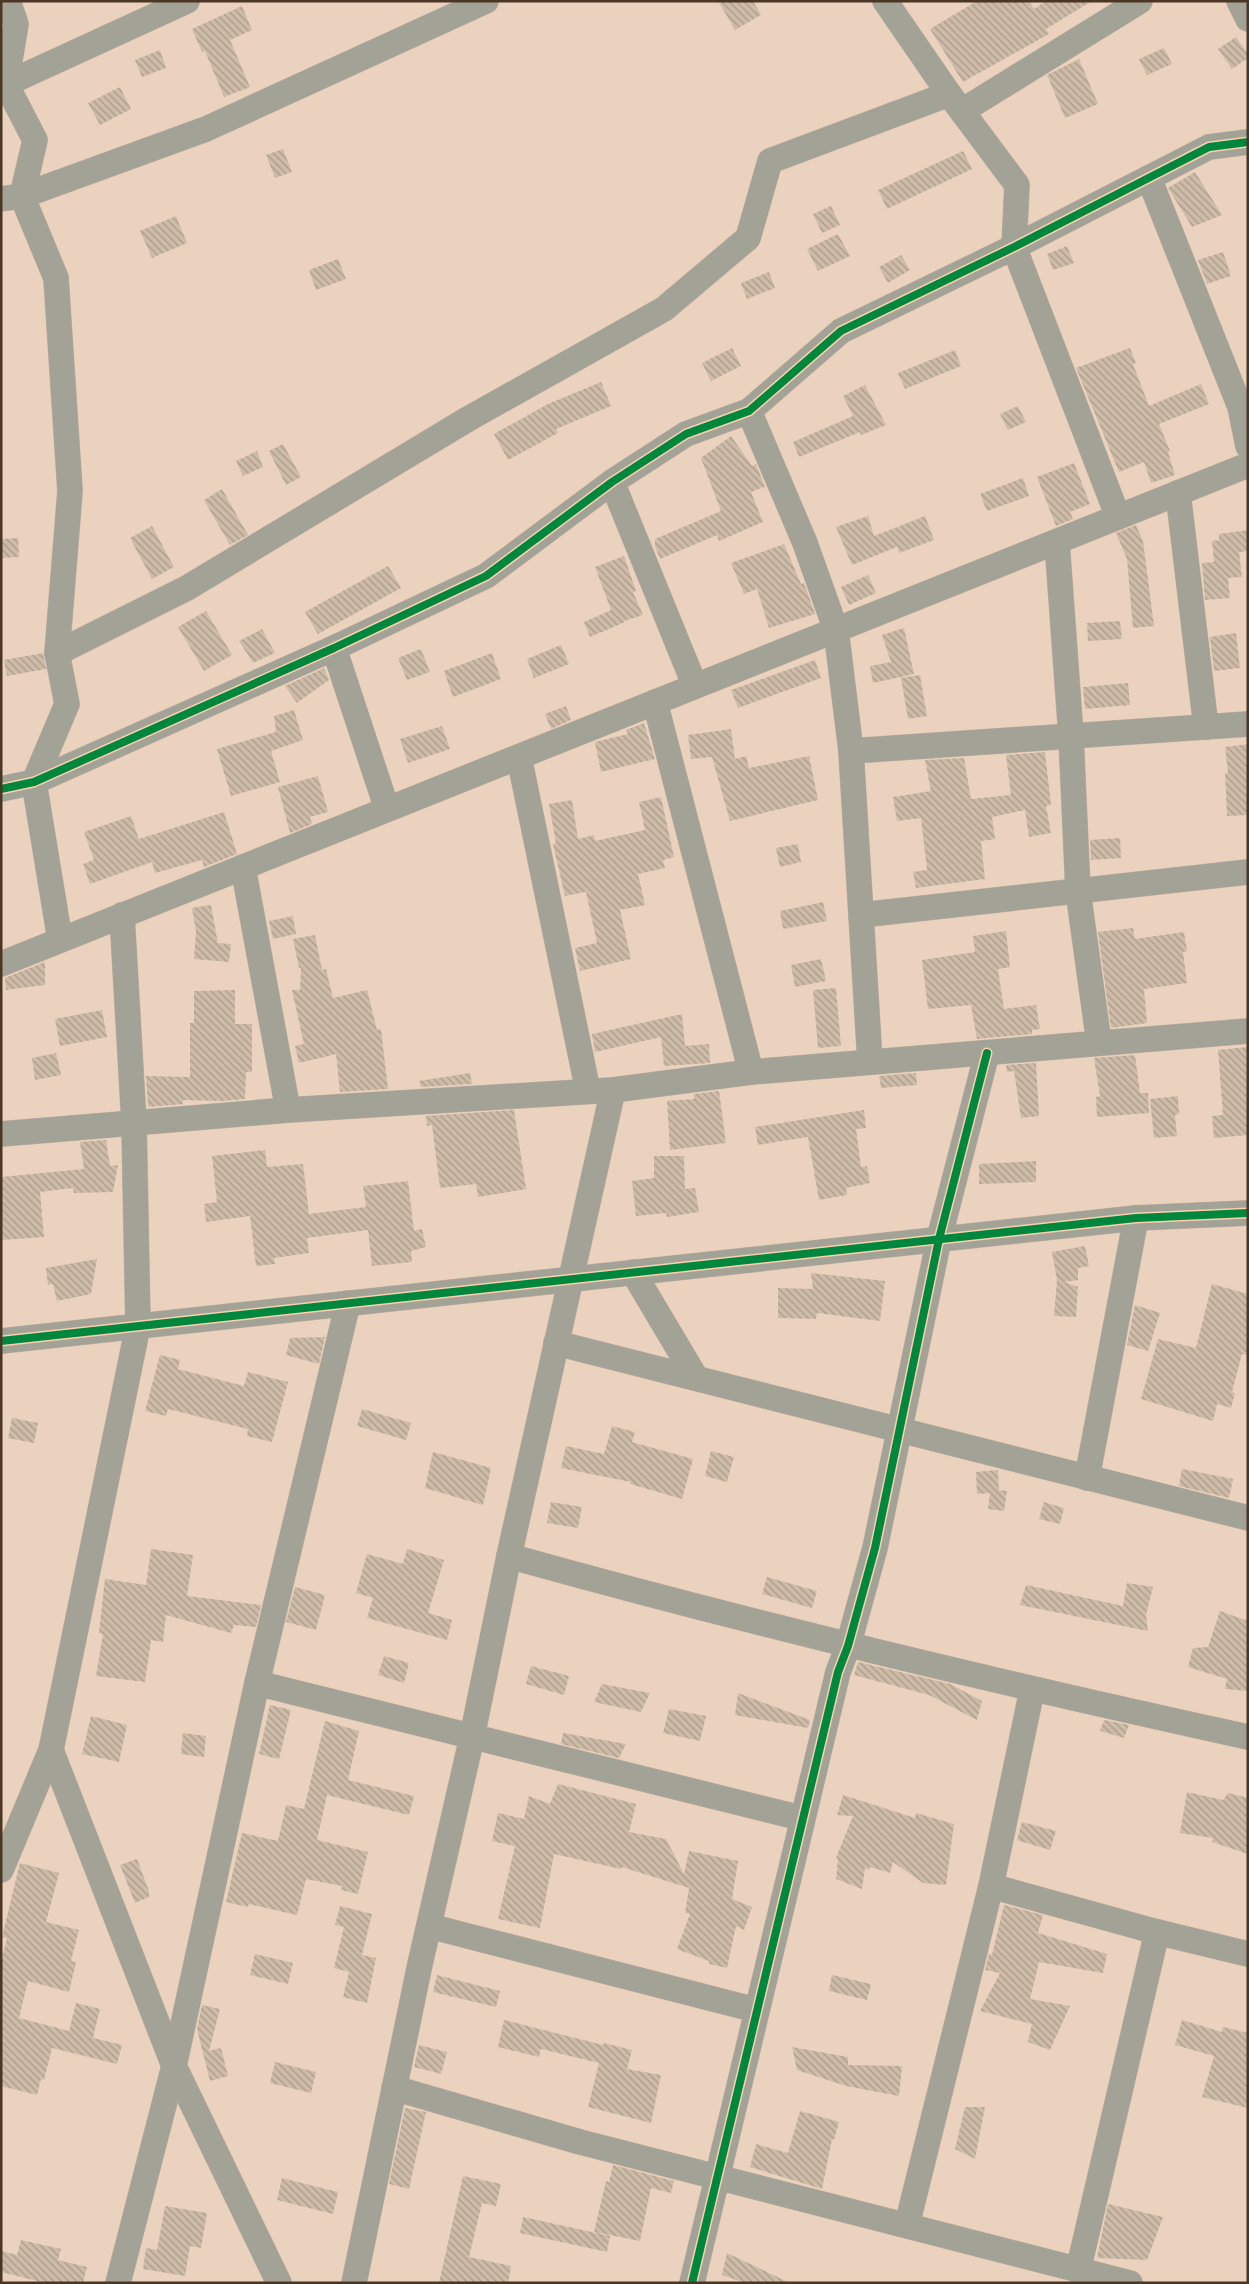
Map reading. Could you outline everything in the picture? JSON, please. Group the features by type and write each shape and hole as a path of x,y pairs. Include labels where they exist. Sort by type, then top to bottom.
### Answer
{"street":[{"path":"8,1 16,24 6,84 35,140 11,198"},
{"path":"6,84 187,1"},
{"path":"11,198 206,129 486,1"},
{"path":"58,653 187,588 468,419 664,309 748,238 770,161 955,102 1140,1"},
{"path":"1239,1 1248,19"},
{"path":"889,2 955,102 1017,185 1014,247 1118,517"},
{"path":"1,790 34,782 334,648 486,576 612,482 686,434 749,411 841,331 1014,247 1209,147 1248,142"},
{"path":"1149,178 1240,407 1248,446"},
{"path":"11,198 56,278 70,491 58,653 67,704 34,782 60,940"},
{"path":"749,411 805,544 836,630 851,751 870,1062"},
{"path":"1,964 1248,465"},
{"path":"612,482 695,686"},
{"path":"1178,493 1206,727"},
{"path":"1057,542 1071,736 1078,891 1099,1043"},
{"path":"334,648 387,809"},
{"path":"655,702 751,1072"},
{"path":"851,751 1248,724"},
{"path":"519,757 588,1091"},
{"path":"243,867 288,1110"},
{"path":"861,915 1248,872"},
{"path":"1,1870 51,1750 138,1326 134,1123 122,915"},
{"path":"1,1134 288,1110 614,1090 751,1072 1248,1031"},
{"path":"692,2283 838,1672 848,1646 875,1548 939,1239 987,1053"},
{"path":"354,2283 429,1926 472,1737 509,1556 614,1090"},
{"path":"1,1341 1136,1218 1248,1213"},
{"path":"1087,1478 1136,1218"},
{"path":"633,1272 696,1378"},
{"path":"118,2283 174,2066 256,1683 348,1303"},
{"path":"556,1343 1248,1518"},
{"path":"509,1556 665,1600 848,1646 1032,1690 1248,1737"},
{"path":"256,1683 802,1818"},
{"path":"907,2225 991,1886 1032,1690"},
{"path":"51,1750 174,2066 279,2283"},
{"path":"991,1886 1157,1932 1248,1954"},
{"path":"429,1926 756,2010"},
{"path":"1078,2270 1157,1932"},
{"path":"394,2088 580,2142 1130,2283"}],"building":[{"path":"718,1 753,1 761,15 735,30"},
{"path":"977,1 1029,1 1034,9 1046,1 1092,1 1046,29 1049,34 963,82 930,29"},
{"path":"242,6 252,30 230,40 250,87 224,97 205,51 202,52 192,29"},
{"path":"1236,37 1248,54 1248,58 1232,69 1218,49"},
{"path":"1164,48 1172,64 1147,75 1139,59"},
{"path":"160,50 166,68 142,77 135,60"},
{"path":"1079,59 1098,104 1065,118 1047,75"},
{"path":"120,87 131,109 100,125 88,103"},
{"path":"283,149 292,172 275,178 266,155"},
{"path":"963,151 972,169 887,209 878,190"},
{"path":"1195,172 1222,215 1192,227 1168,188"},
{"path":"831,206 840,225 822,233 813,214"},
{"path":"176,216 187,243 152,258 140,231"},
{"path":"838,234 850,256 818,271 807,249"},
{"path":"1067,246 1074,263 1053,270 1047,254"},
{"path":"1223,252 1231,276 1207,284 1198,260"},
{"path":"901,255 910,270 888,283 879,267"},
{"path":"338,259 346,279 316,290 309,270"},
{"path":"769,272 775,288 747,299 741,283"},
{"path":"732,348 741,366 711,381 702,363"},
{"path":"1130,348 1136,363 1133,364 1149,406 1201,384 1209,404 1159,424 1170,451 1168,452 1175,475 1151,483 1144,462 1119,472 1076,368"},
{"path":"955,350 961,366 905,389 898,373"},
{"path":"601,382 611,406 556,429 558,433 508,460 494,434 548,404"},
{"path":"865,385 886,425 861,435 860,432 799,457 793,442 853,416 843,396"},
{"path":"1018,406 1026,422 1008,430 1000,414"},
{"path":"731,436 752,466 756,464 765,487 751,492 763,522 719,541 717,535 660,559 655,546 655,539 721,511 701,458"},
{"path":"283,444 301,477 286,485 269,451"},
{"path":"257,451 263,467 243,476 236,461"},
{"path":"1074,463 1090,504 1070,512 1073,519 1056,526 1037,477"},
{"path":"1023,478 1029,496 987,511 980,494"},
{"path":"222,489 248,535 230,545 204,500"},
{"path":"868,516 874,536 925,516 934,540 899,553 897,547 852,565 836,527"},
{"path":"1136,525 1143,541 1154,626 1133,628 1127,559 1116,533"},
{"path":"152,526 174,567 152,579 130,538"},
{"path":"1248,530 1248,551 1239,552 1242,577 1228,578 1230,598 1205,600 1202,563 1214,562 1212,541 1219,540 1219,534"},
{"path":"18,538 19,557 1,558 1,539"},
{"path":"784,544 801,584 804,583 815,614 769,628 757,589 744,594 731,563"},
{"path":"624,556 636,591 633,592 643,615 624,621 590,637 584,622 611,610 595,567"},
{"path":"388,566 401,588 318,634 305,612"},
{"path":"868,575 876,593 849,605 841,587"},
{"path":"206,611 232,655 204,671 178,627"},
{"path":"1120,621 1122,639 1088,641 1087,623"},
{"path":"904,628 914,674 873,683 870,666 891,662 882,635"},
{"path":"262,629 275,653 253,663 239,641"},
{"path":"1236,633 1240,668 1214,671 1210,637"},
{"path":"561,645 569,664 534,678 527,659"},
{"path":"421,649 430,672 407,680 398,658"},
{"path":"43,653 46,669 7,676 4,660"},
{"path":"492,653 501,679 453,697 444,671"},
{"path":"815,660 821,678 738,708 731,690"},
{"path":"324,668 329,680 297,703 285,686"},
{"path":"920,675 927,716 908,719 901,678"},
{"path":"1128,683 1130,705 1085,709 1083,687"},
{"path":"566,706 571,720 551,729 545,714"},
{"path":"294,710 303,740 271,751 280,782 231,796 217,749 276,732 274,716"},
{"path":"644,723 655,759 601,772 595,742 628,734 626,730"},
{"path":"442,726 450,749 408,763 400,739"},
{"path":"731,729 735,759 746,756 749,768 809,756 818,800 730,821 712,757 691,759 688,735"},
{"path":"1248,744 1248,815 1227,816 1225,773 1228,773 1225,747"},
{"path":"1045,752 1051,805 1046,806 1051,833 1029,837 1025,810 992,817 995,839 981,841 985,879 916,888 913,872 927,870 921,818 897,821 893,797 931,791 925,760 964,758 971,799 1011,795 1006,755"},
{"path":"318,776 328,812 310,817 312,824 290,833 278,787"},
{"path":"661,797 674,857 663,860 665,868 638,874 645,905 620,910 631,959 580,971 575,948 597,943 586,892 565,896 553,844 556,843 549,804 572,800 578,839 594,835 595,841 645,830 639,802"},
{"path":"224,812 237,854 204,867 202,860 155,873 152,862 90,884 83,864 94,860 84,832 131,816 139,839"},
{"path":"1120,838 1121,858 1091,860 1090,840"},
{"path":"798,844 801,862 780,867 776,848"},
{"path":"823,902 827,921 783,929 780,911"},
{"path":"211,905 218,943 231,944 229,962 194,959 196,932 192,908"},
{"path":"293,916 296,934 273,939 269,921"},
{"path":"1133,928 1135,939 1184,932 1187,951 1183,952 1187,983 1144,989 1147,1023 1111,1028 1098,932"},
{"path":"1006,931 1010,967 998,969 1004,1009 1036,1005 1040,1029 1032,1030 1032,1034 977,1039 971,1005 928,1009 922,960 975,952 973,936"},
{"path":"315,935 322,970 326,969 333,998 367,990 377,1030 381,1029 388,1089 340,1092 336,1054 299,1063 295,1046 304,1044 292,990 300,990 301,968 299,968 293,939"},
{"path":"821,959 826,981 795,987 791,965"},
{"path":"45,962 45,985 6,990 5,978"},
{"path":"836,988 841,1046 818,1048 813,990"},
{"path":"235,990 235,1024 252,1024 252,1072 246,1072 245,1099 222,1101 183,1100 183,1104 148,1107 146,1076 190,1077 190,1023 194,1023 194,991"},
{"path":"102,1010 107,1037 60,1046 55,1019"},
{"path":"682,1014 685,1046 709,1044 710,1063 664,1066 661,1037 595,1052 592,1034"},
{"path":"1248,1047 1248,1135 1214,1138 1212,1116 1223,1115 1218,1050"},
{"path":"56,1053 61,1075 35,1080 32,1058"},
{"path":"1135,1055 1140,1093 1148,1093 1149,1113 1097,1117 1096,1097 1100,1096 1094,1058"},
{"path":"1036,1063 1039,1116 1021,1118 1014,1071 1007,1072 1006,1065"},
{"path":"470,1073 472,1084 421,1087 419,1081"},
{"path":"916,1073 917,1085 881,1088 879,1076"},
{"path":"719,1091 726,1143 670,1150 667,1101 694,1099 694,1094"},
{"path":"1178,1096 1179,1114 1175,1115 1177,1136 1154,1138 1150,1099"},
{"path":"514,1110 526,1189 478,1197 476,1184 440,1188 432,1125 427,1126 426,1116"},
{"path":"864,1110 866,1128 856,1129 861,1167 867,1166 870,1183 846,1188 847,1195 819,1200 808,1137 758,1145 755,1127"},
{"path":"106,1140 110,1166 118,1165 113,1192 74,1193 73,1188 40,1192 44,1237 1,1240 1,1177 84,1169 80,1142"},
{"path":"265,1150 267,1167 303,1164 309,1214 366,1207 363,1186 408,1181 414,1231 422,1229 426,1247 411,1251 412,1262 372,1266 368,1230 307,1238 309,1253 274,1258 275,1264 256,1266 250,1216 206,1222 204,1204 217,1202 212,1156"},
{"path":"654,1156 684,1156 685,1189 695,1188 699,1212 667,1217 666,1213 636,1216 632,1181 654,1178"},
{"path":"1036,1161 1036,1182 979,1184 979,1164"},
{"path":"1085,1246 1089,1266 1078,1268 1078,1280 1064,1282 1078,1287 1076,1317 1054,1316 1057,1280 1052,1252"},
{"path":"97,1259 91,1294 57,1301 53,1284 48,1285 46,1268"},
{"path":"811,1273 885,1281 880,1321 817,1313 816,1319 778,1318 778,1288 813,1289"},
{"path":"1212,1284 1248,1294 1248,1355 1242,1354 1232,1392 1235,1393 1231,1408 1217,1404 1213,1421 1141,1399 1158,1339 1196,1348"},
{"path":"1135,1305 1160,1313 1148,1351 1127,1345"},
{"path":"325,1337 319,1364 286,1355 290,1338"},
{"path":"160,1355 180,1360 178,1369 244,1386 248,1372 288,1382 272,1442 247,1436 248,1429 168,1409 166,1416 145,1411"},
{"path":"362,1409 411,1423 406,1440 357,1426"},
{"path":"12,1418 38,1423 34,1443 8,1438"},
{"path":"612,1426 635,1432 632,1442 693,1459 682,1499 630,1484 631,1482 561,1468 566,1446 604,1454"},
{"path":"711,1451 734,1457 727,1482 705,1476"},
{"path":"433,1452 491,1468 483,1505 425,1488"},
{"path":"1182,1469 1233,1479 1229,1498 1179,1486"},
{"path":"998,1470 999,1490 1007,1491 1004,1511 988,1509 990,1493 977,1494 976,1472"},
{"path":"551,1502 582,1507 578,1528 547,1523"},
{"path":"1044,1502 1064,1508 1060,1524 1039,1519"},
{"path":"151,1549 193,1555 187,1596 261,1605 256,1627 234,1625 231,1633 166,1615 163,1642 151,1640 145,1682 96,1676 103,1634 99,1633 105,1579 146,1585"},
{"path":"407,1549 444,1560 428,1613 452,1620 447,1640 367,1618 373,1598 356,1593 367,1554 403,1564"},
{"path":"767,1577 817,1591 812,1608 762,1594"},
{"path":"1127,1583 1153,1587 1146,1615 1148,1631 1020,1605 1026,1585 1123,1606"},
{"path":"295,1587 325,1595 316,1630 286,1622"},
{"path":"1220,1611 1248,1621 1248,1691 1225,1689 1227,1679 1188,1667 1193,1648 1208,1647"},
{"path":"384,1656 409,1663 404,1683 378,1675"},
{"path":"858,1662 950,1684 982,1701 977,1720 929,1695 854,1675"},
{"path":"531,1666 569,1676 564,1695 526,1684"},
{"path":"602,1684 650,1693 641,1712 594,1702"},
{"path":"738,1693 810,1720 808,1728 735,1715"},
{"path":"270,1705 291,1710 279,1759 259,1754"},
{"path":"669,1709 706,1716 700,1741 663,1733"},
{"path":"91,1716 127,1725 119,1762 82,1754"},
{"path":"1104,1720 1129,1725 1124,1738 1100,1731"},
{"path":"325,1721 359,1731 348,1780 414,1796 409,1815 327,1795 317,1840 368,1852 358,1894 341,1890 342,1886 306,1879 297,1915 249,1904 248,1907 226,1902 242,1833 278,1841 286,1805 304,1809"},
{"path":"183,1733 206,1736 204,1757 181,1754"},
{"path":"563,1733 626,1744 619,1758 561,1744"},
{"path":"558,1784 636,1804 629,1832 666,1839 684,1874 689,1851 738,1861 732,1899 752,1907 744,1930 736,1926 727,1968 709,1964 709,1961 677,1949 690,1914 685,1913 689,1888 622,1867 621,1869 554,1854 540,1928 498,1919 515,1846 492,1841 498,1813 524,1819 529,1796 550,1804"},
{"path":"1187,1792 1223,1800 1228,1793 1248,1798 1248,1854 1212,1842 1213,1838 1180,1833"},
{"path":"843,1795 915,1818 916,1813 954,1824 946,1885 923,1883 893,1862 890,1873 870,1867 869,1870 865,1868 862,1889 836,1879 838,1859 836,1858 853,1816 837,1815"},
{"path":"1022,1822 1056,1831 1050,1850 1017,1840"},
{"path":"137,1859 149,1891 149,1897 135,1903 120,1865"},
{"path":"20,1863 59,1873 46,1922 79,1930 71,1961 76,1962 69,1992 28,1981 19,2018 69,2031 76,2003 100,2009 93,2038 122,2045 117,2064 52,2048 44,2080 41,2079 37,2095 1,2086 1,1962 7,1938 2,1937"},
{"path":"1004,1905 1043,1915 1038,1933 1107,1954 1103,1973 1039,1962 1030,1999 1070,2006 1050,2050 1028,2042 1032,2024 980,2011 1000,1973 985,1970 989,1954 992,1955"},
{"path":"340,1906 372,1914 362,1955 376,1958 367,2003 343,1997 349,1972 334,1968 344,1927 335,1925"},
{"path":"255,1954 293,1963 288,1984 250,1975"},
{"path":"437,1975 500,1991 496,2007 433,1992"},
{"path":"832,1975 871,1984 867,2000 829,1991"},
{"path":"202,2005 220,2009 209,2051 221,2048 228,2076 210,2081 197,2029"},
{"path":"504,2020 603,2045 604,2043 632,2050 627,2069 661,2075 651,2123 588,2107 599,2063 541,2049 539,2057 498,2047"},
{"path":"1182,2020 1222,2032 1223,2027 1248,2033 1248,2108 1202,2097 1214,2056 1175,2045"},
{"path":"419,2045 447,2052 441,2074 414,2067"},
{"path":"792,2047 848,2057 848,2065 902,2066 899,2096 846,2086 797,2070"},
{"path":"275,2062 316,2072 311,2093 270,2083"},
{"path":"965,2107 985,2107 975,2159 955,2149"},
{"path":"405,2108 426,2112 409,2189 389,2184"},
{"path":"800,2111 839,2122 834,2140 832,2139 822,2189 750,2167 756,2144 788,2153"},
{"path":"613,2165 674,2181 671,2193 651,2188 640,2241 594,2232 606,2181 609,2182"},
{"path":"463,2176 501,2184 496,2206 482,2203 469,2257 511,2266 508,2283 439,2283"},
{"path":"282,2178 338,2192 333,2214 277,2200"},
{"path":"1108,2204 1163,2217 1147,2260 1097,2258"},
{"path":"165,2206 207,2213 201,2248 190,2246 185,2276 143,2269 146,2248 157,2250"},
{"path":"523,2217 610,2236 607,2252 520,2233"},
{"path":"21,2240 61,2249 58,2260 87,2267 83,2283 45,2283 1,2272 1,2251 17,2255"},
{"path":"727,2253 790,2283 745,2283 722,2275"}],"cycle path":[{"path":"1,789 34,782 334,648 486,576 612,482 686,434 749,411 841,331 1014,247 1209,147 1248,142"},
{"path":"692,2283 838,1672 848,1646 875,1548 939,1239 987,1053"},
{"path":"1,1341 1136,1218 1248,1213"}]}
